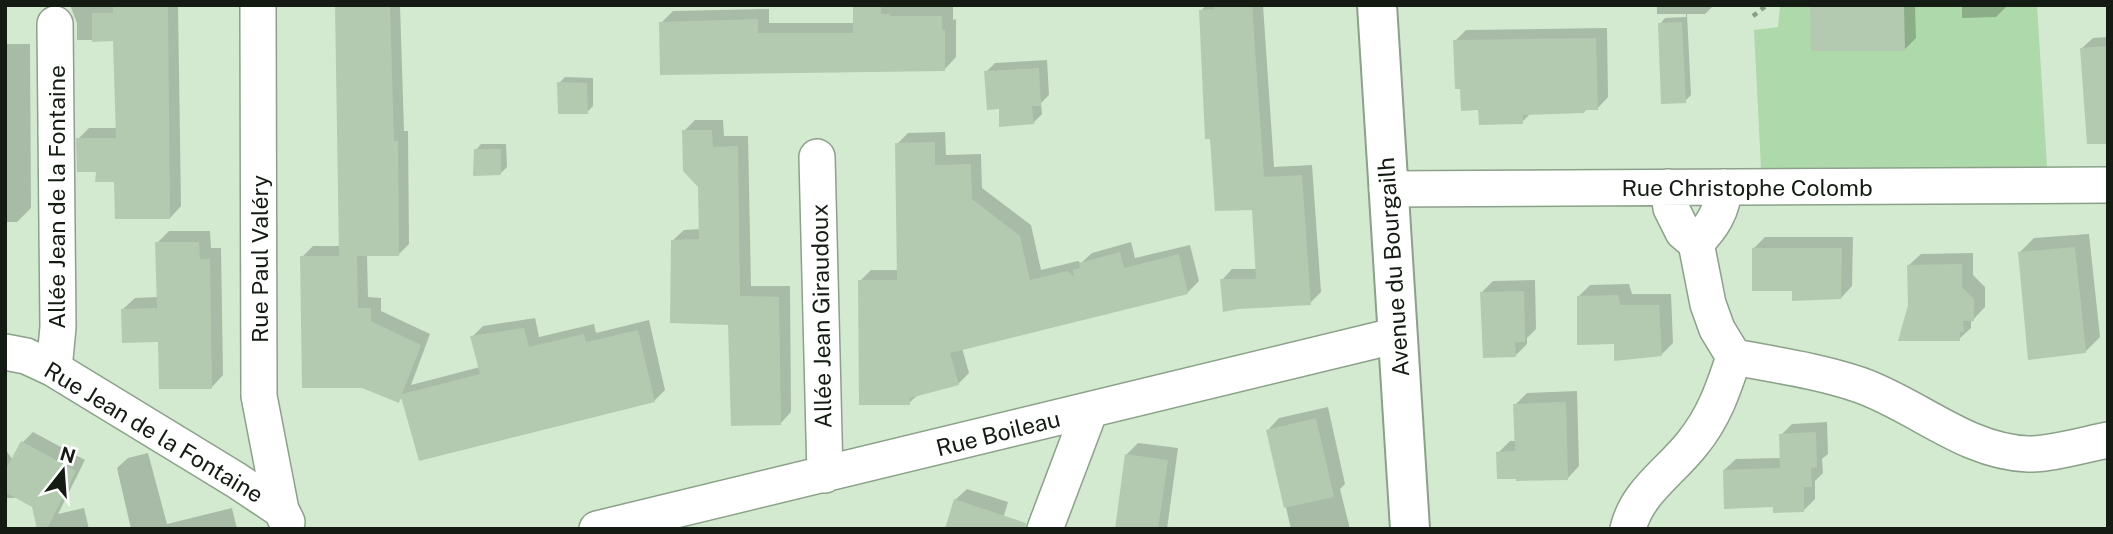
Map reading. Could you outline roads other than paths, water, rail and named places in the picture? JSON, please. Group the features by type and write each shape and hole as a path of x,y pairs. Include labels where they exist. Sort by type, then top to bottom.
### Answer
{"main road":[{"name":"Avenue du Bourgailh","path":"1377,5 1410,529"}],"street":[{"name":"Rue Paul Valéry","path":"258,5 259,396 286,519"},
{"name":"Allée Jean de la Fontaine","path":"54,369 58,327 55,24"},
{"name":"Allée Jean Giraudoux","path":"817,157 825,475"},
{"name":"Rue Christophe Colomb","path":"1387,189 2108,186"},
{"path":"1668,187 1671,208 1683,232 1696,243 1708,304 1717,329 1734,357 1815,372 1862,385 1950,430 1991,447 2029,454 2108,440"},
{"path":"1696,243 1712,227 1724,198 1724,187"},
{"name":"Rue Boileau","path":"597,529 1398,335"},
{"name":"Rue Jean de la Fontaine","path":"5,352 26,356 54,369 236,480 286,519"},
{"path":"1628,529 1631,514 1643,496 1692,444 1717,407 1734,357"},
{"path":"1045,529 1090,410"}]}
